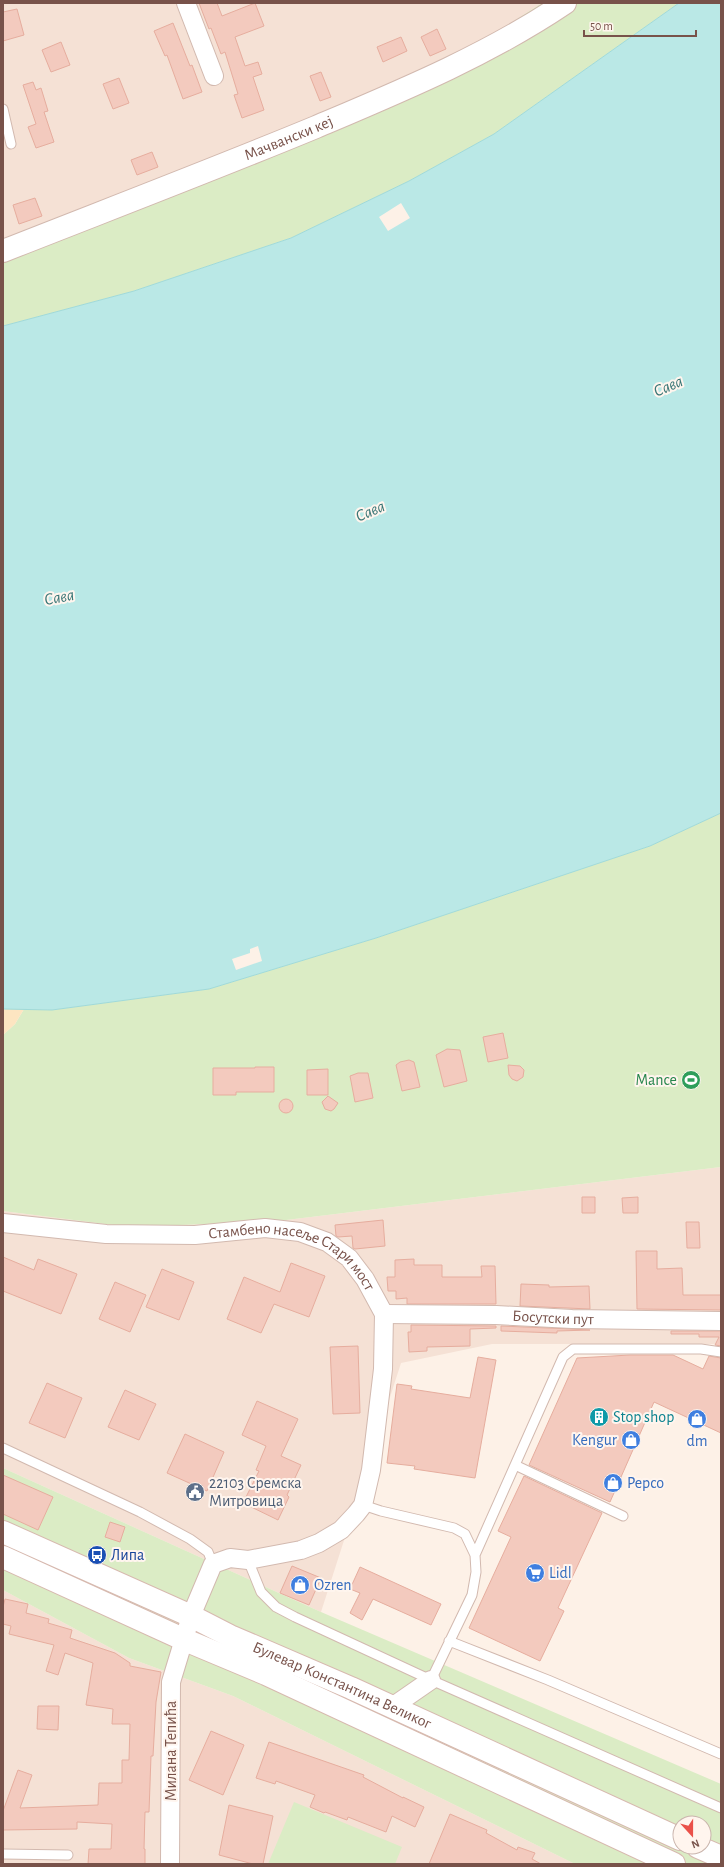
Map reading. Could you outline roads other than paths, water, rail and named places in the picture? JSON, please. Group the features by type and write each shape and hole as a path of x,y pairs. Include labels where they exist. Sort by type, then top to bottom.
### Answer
{"main road":[{"name":"Мачвански кеј","path":"3,251 280,142 397,93 493,46 533,24 565,3"},
{"name":"Булевар Константина Великог","path":"3,1532 191,1616 230,1636 392,1706 672,1835"},
{"name":"Булевар Константина Великог","path":"3,1557 185,1640 266,1674 674,1864"}],"street":[{"path":"186,3 214,76"},
{"name":"Стамбено насеље Стари мост","path":"3,1223 106,1234 195,1235 265,1228 300,1232 327,1242 349,1258 366,1278 384,1314 383,1369 370,1470 362,1505 341,1530 319,1543 295,1552 248,1560 230,1558 213,1564"},
{"name":"Босутски пут","path":"384,1314 496,1315 580,1320 721,1321"},
{"path":"185,1640 191,1616 213,1564"},
{"name":"Милана Тепића","path":"170,1864 171,1682 185,1640"},
{"path":"392,1706 431,1680"}],"lane":[{"path":"3,109 11,144"},
{"path":"475,1555 563,1357 573,1349 702,1349 721,1352"},
{"path":"3,1448 140,1512 190,1539 208,1552 213,1564"},
{"path":"515,1465 623,1516"},
{"path":"362,1505 381,1511 454,1528 466,1534 475,1555 476,1572 472,1595 449,1641 441,1663 431,1680"},
{"path":"248,1560 261,1592 276,1607 295,1617 431,1680 721,1808"},
{"path":"449,1641 548,1680 721,1754"},
{"path":"3,1854 68,1855"}],"water":[{"name":"Сава","path":"679,3 721,3 721,813 650,846 376,938 209,989 52,1010 3,1009 3,326 134,291 291,238 409,181 494,134"}],"place":[{"name":"Mance","path":"691,1080"},
{"name":"Stop shop","path":"599,1417"},
{"name":"dm","path":"697,1419"},
{"name":"Kengur","path":"631,1440"},
{"name":"Pepco","path":"613,1483"},
{"name":"22103 Сремска Митровица","path":"195,1492"},
{"name":"Липа","path":"97,1555"},
{"name":"Lidl","path":"535,1573"},
{"name":"Ozren","path":"300,1585"}]}
